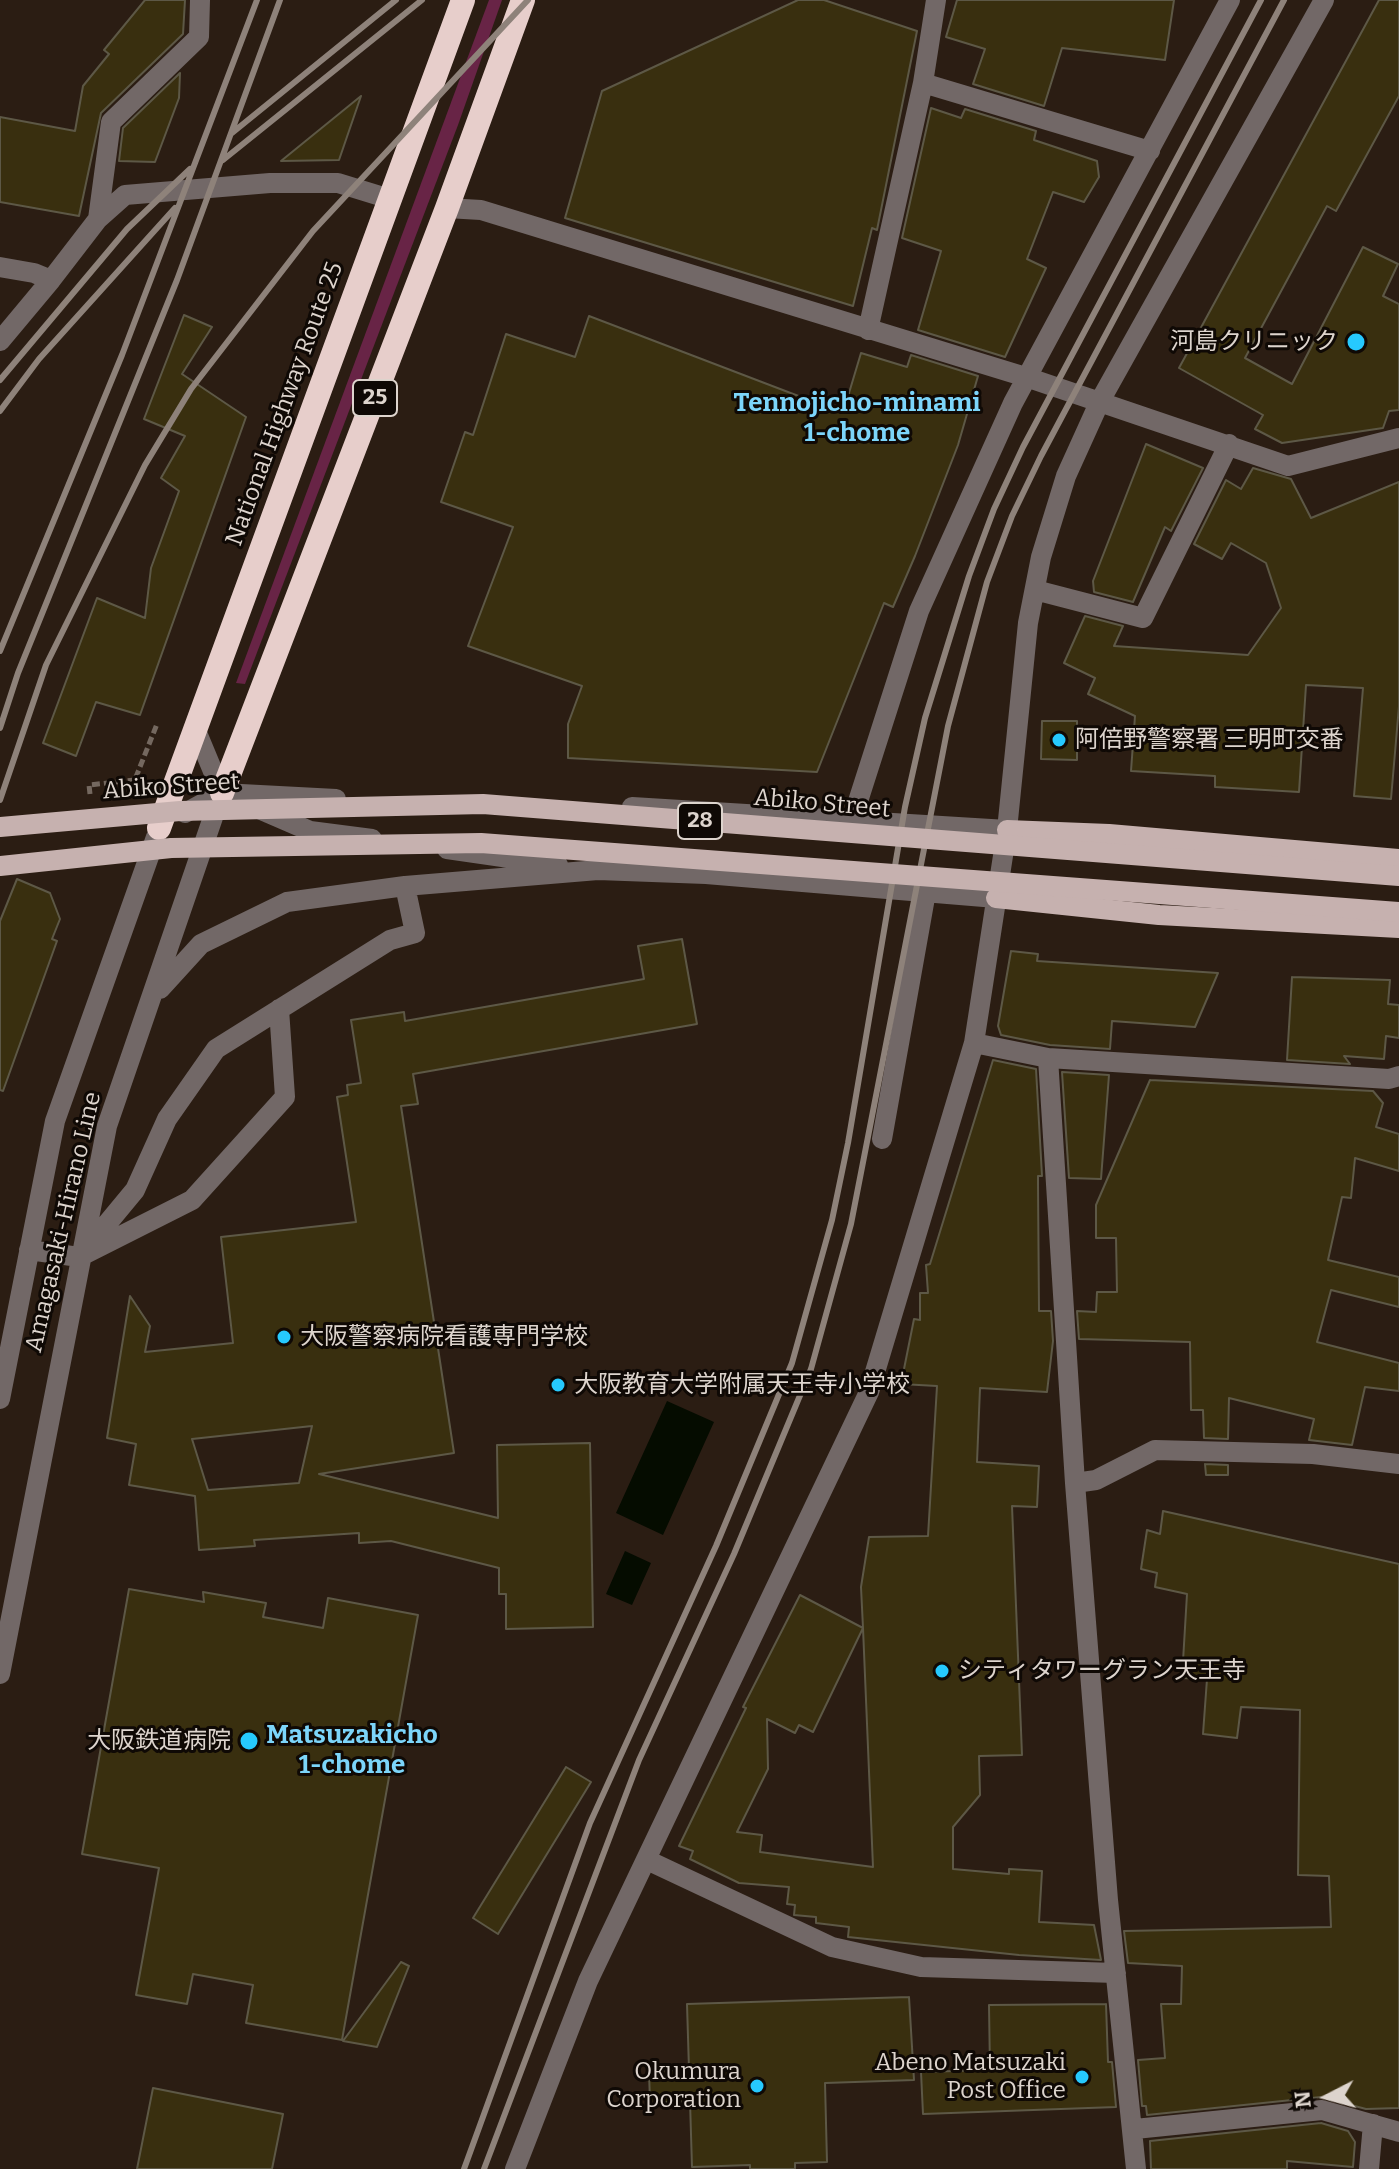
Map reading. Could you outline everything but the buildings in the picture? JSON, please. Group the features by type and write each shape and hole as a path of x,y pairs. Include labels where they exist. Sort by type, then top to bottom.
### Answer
{"highway":[{"name":"National Highway Route 25","path":"159,828 463,0"},
{"name":"25","path":"222,793 447,208 523,0"}],"main road":[{"name":"Abiko Street","path":"0,827 180,811 483,804 1399,876"},
{"path":"1007,830 1109,834 1399,859"},
{"name":"28","path":"0,866 171,848 481,843 1399,912"},
{"path":"996,898 1159,915 1399,928"}],"street":[{"path":"98,219 111,122 199,37 200,0"},
{"path":"868,330 923,83 936,0"},
{"path":"852,820 919,611 1013,403 1230,0"},
{"path":"515,2169 588,1981 869,1392 974,1043 1007,830 1035,590 1052,514 1100,401 1324,0"},
{"path":"923,83 1150,151"},
{"path":"0,341 98,219 125,195 270,183 338,183 390,199"},
{"path":"447,208 481,210 1029,378 1288,466 1399,438"},
{"path":"0,267 34,273 51,280"},
{"path":"1035,590 1143,618 1229,444"},
{"path":"195,728 222,793 310,831 598,870 706,874 996,898"},
{"path":"159,828 222,793 711,809 1007,830"},
{"name":"Amagasaki-Hirano Line","path":"0,1674 107,1126 222,793"},
{"name":"Amagasaki-Hirano Line","path":"0,1399 55,1121 159,828"},
{"path":"153,996 201,944 287,902 405,886 598,870"},
{"path":"79,1257 135,1190 167,1119 216,1049 390,940 415,933 405,886"},
{"path":"882,1139 926,892"},
{"path":"29,1250 79,1257 192,1200 285,1097 279,1009"},
{"path":"974,1043 1048,1058 1389,1079 1399,1076"},
{"path":"1048,1058 1075,1483 1116,1973 1135,2129 1136,2169"},
{"path":"1075,1483 1096,1480 1155,1450 1313,1454 1399,1464"},
{"path":"647,1860 832,1947 921,1967 1116,1973"},
{"path":"1135,2129 1322,2110 1399,2132"},
{"path":"1369,2169 1373,2124"}],"path":[{"path":"136,777 157,724"}],"shaded area":[{"path":"489,0 502,0 458,125 245,684 236,683"},
{"path":"667,1401 714,1422 663,1535 616,1513"},
{"path":"625,1551 651,1563 632,1605 606,1594"}],"railway":[{"path":"0,651 122,355 257,0"},
{"path":"0,728 18,673 177,280 280,0"},
{"path":"232,133 396,0"},
{"path":"223,160 422,0"},
{"path":"0,800 46,665 145,465 191,389 313,231 528,0"},
{"path":"464,2169 590,1823 716,1546 792,1363 832,1220 848,1143 905,807 925,718 969,576 994,509 1023,447 1261,0"},
{"path":"484,2169 639,1760 734,1554 811,1369 851,1224 948,726 987,582 1012,516 1041,456 1284,0"},
{"path":"0,380 127,229 190,169"},
{"path":"0,411 39,359 175,208"}],"place":[{"name":"河島クリニック","path":"1356,342"},
{"name":"阿倍野警察署 三明町交番","path":"1059,740"},
{"name":"大阪警察病院看護専門学校","path":"284,1337"},
{"name":"大阪教育大学附属天王寺小学校","path":"558,1385"},
{"name":"シティタワーグラン天王寺","path":"942,1671"},
{"name":"大阪鉄道病院","path":"249,1741"},
{"name":"Abeno Matsuzaki Post Office","path":"1082,2077"},
{"name":"Okumura Corporation","path":"757,2086"}],"district":[{"name":"Tennojicho-minami 1-chome","path":"857,419"},
{"name":"Matsuzakicho 1-chome","path":"352,1751"}]}
